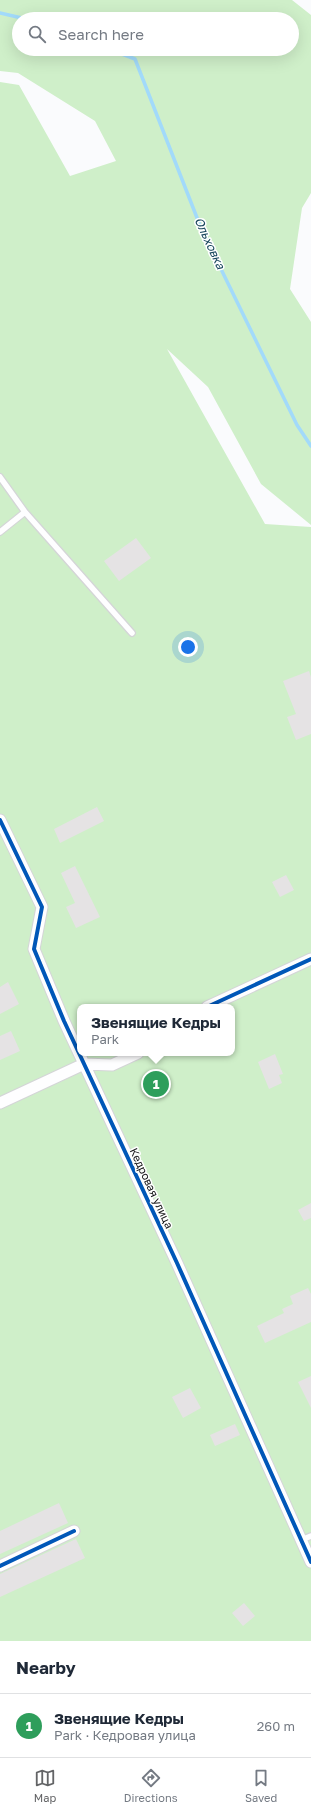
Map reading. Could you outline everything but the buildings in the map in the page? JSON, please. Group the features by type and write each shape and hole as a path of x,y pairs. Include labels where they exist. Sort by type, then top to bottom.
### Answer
{"street":[{"name":"Кедровая улица","path":"0,820 42,907 34,950 77,1048"},
{"path":"214,1004 311,959"},
{"name":"Кедровая улица","path":"80,1056 306,1538 311,1562"},
{"path":"0,1103 84,1064 112,1065 132,1056"},
{"path":"0,1566 74,1531"}],"lane":[{"path":"0,477 25,512 132,633"},
{"path":"0,532 25,512"}],"green space":[{"path":"0,0 292,0 311,15 311,193 302,208 290,289 311,322 311,525 261,484 208,387 167,349 265,524 311,527 311,1641 0,1641 0,82 19,85 70,176 116,161 95,121 18,73 0,71"}],"waterway":[{"name":"Ольховка","path":"0,13 12,16"},
{"name":"Ольховка","path":"127,56 135,59 201,228 297,425 311,446"}],"cycle path":[{"path":"0,820 42,907 34,949 77,1049"},
{"path":"214,1004 311,959"},
{"path":"80,1056 177,1263 311,1562"},
{"path":"0,1566 74,1531"}],"place":[{"name":"Звенящие Кедры","path":"156,1084"}]}
